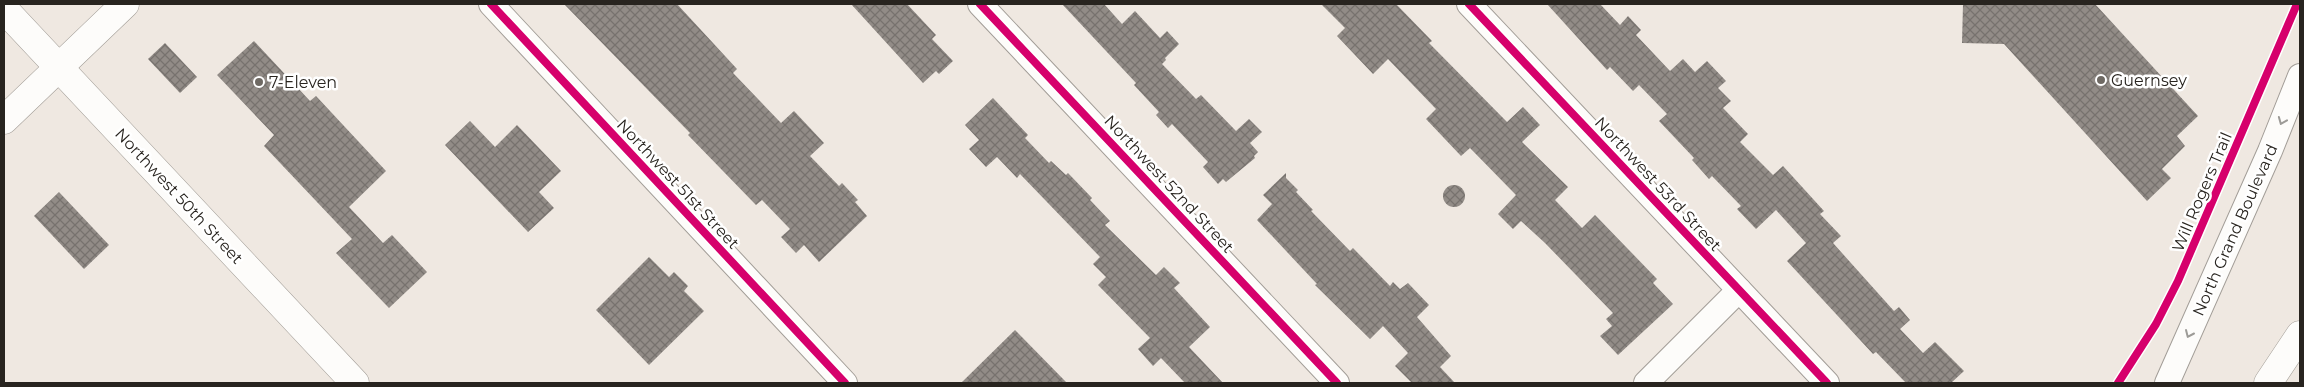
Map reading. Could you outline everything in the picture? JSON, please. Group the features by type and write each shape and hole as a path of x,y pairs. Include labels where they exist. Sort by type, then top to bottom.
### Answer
{"main road":[{"path":"4,120 125,4"},
{"name":"Northwest 50th Street","path":"4,9 355,383"},
{"path":"2268,383 2300,335"},
{"path":"2281,383 2300,341"}],"street":[{"name":"Northwest 51st Street","path":"491,4 845,383"},
{"name":"Northwest 52nd Street","path":"980,4 1337,383"},
{"name":"Northwest 53rd Street","path":"1470,4 1827,383"},
{"name":"North Grand Boulevard","path":"2167,383 2270,151 2300,76"},
{"path":"1646,383 1739,290"}],"building":[{"path":"564,4 677,4 737,69 733,73 781,123 794,111 824,143 810,156 839,186 842,183 858,200 855,202 867,216 819,262 804,245 796,253 781,237 790,229 762,200 756,205 688,135 690,133"},
{"path":"851,4 907,4 936,35 932,39 953,61 939,74 936,71 923,83"},
{"path":"1062,4 1104,4 1122,24 1135,11 1160,38 1167,31 1179,44 1165,58 1166,60 1162,64 1196,99 1201,95 1236,131 1249,119 1262,132 1250,143 1258,152 1254,156 1255,158 1226,182 1223,179 1218,184 1203,167 1208,162 1172,124 1168,128 1156,115 1159,112 1134,85 1136,83"},
{"path":"1321,4 1396,4 1432,41 1429,43 1507,122 1523,107 1540,125 1522,142 1568,187 1555,200 1582,228 1595,215 1657,279 1653,283 1673,304 1618,355 1600,336 1612,326 1606,319 1613,313 1521,221 1513,229 1498,214 1516,195 1470,148 1461,156 1426,119 1436,109 1388,59 1373,74 1337,36 1345,28"},
{"path":"1547,4 1600,4 1620,25 1628,16 1641,30 1636,35 1670,71 1683,59 1695,72 1707,61 1726,81 1718,88 1731,101 1723,108 1748,134 1740,142 1773,175 1783,166 1824,211 1820,214 1841,236 1833,243 1894,311 1899,307 1910,320 1900,329 1923,353 1935,342 1964,371 1951,383 1906,383 1876,352 1873,354 1787,261 1806,243 1776,210 1756,229 1737,209 1741,206 1712,176 1709,179 1692,160 1694,158 1659,121 1667,114 1639,85 1633,91 1610,67 1607,70"},
{"name":"Guernsey","path":"1963,4 2095,4 2198,116 2177,136 2185,146 2162,169 2171,178 2147,201 2004,44 1962,43"},
{"path":"254,41 310,101 316,96 386,171 349,207 383,243 392,235 427,272 389,308 336,253 352,239 264,146 274,135 217,75"},
{"path":"165,43 197,77 180,93 148,59"},
{"path":"993,98 1028,135 1025,138 1049,163 1051,161 1066,175 1068,173 1092,198 1090,200 1110,221 1105,225 1156,275 1164,267 1180,283 1174,288 1210,327 1189,347 1223,383 1185,383 1161,358 1153,366 1138,349 1150,338 1098,285 1106,277 1093,264 1100,257 1020,174 1017,178 997,157 986,167 969,149 979,140 965,125"},
{"path":"470,121 495,147 517,125 561,171 539,192 554,208 528,232 445,145"},
{"path":"1286,173 1286,178 1298,190 1296,192 1313,210 1311,211 1350,251 1353,248 1390,286 1393,282 1400,289 1408,283 1429,305 1417,317 1451,356 1440,367 1455,383 1412,383 1395,366 1408,353 1383,326 1370,339 1315,285 1317,284 1257,220 1272,204 1263,195"},
{"path":"1454,185 1462,188 1465,196 1462,204 1454,207 1446,204 1443,196 1446,188"},
{"path":"59,192 109,245 84,269 34,216"},
{"path":"649,257 669,277 674,272 688,286 684,291 704,311 649,365 596,310"},
{"path":"1015,330 1067,383 961,383"}],"cycle path":[{"path":"491,4 845,383"},
{"path":"980,4 1337,383"},
{"path":"1469,4 1827,383"},
{"name":"Will Rogers Trail","path":"2118,383 2156,324 2178,281 2297,4"}],"place":[{"name":"Guernsey","path":"2101,80"},
{"name":"7-Eleven","path":"259,82"}]}
